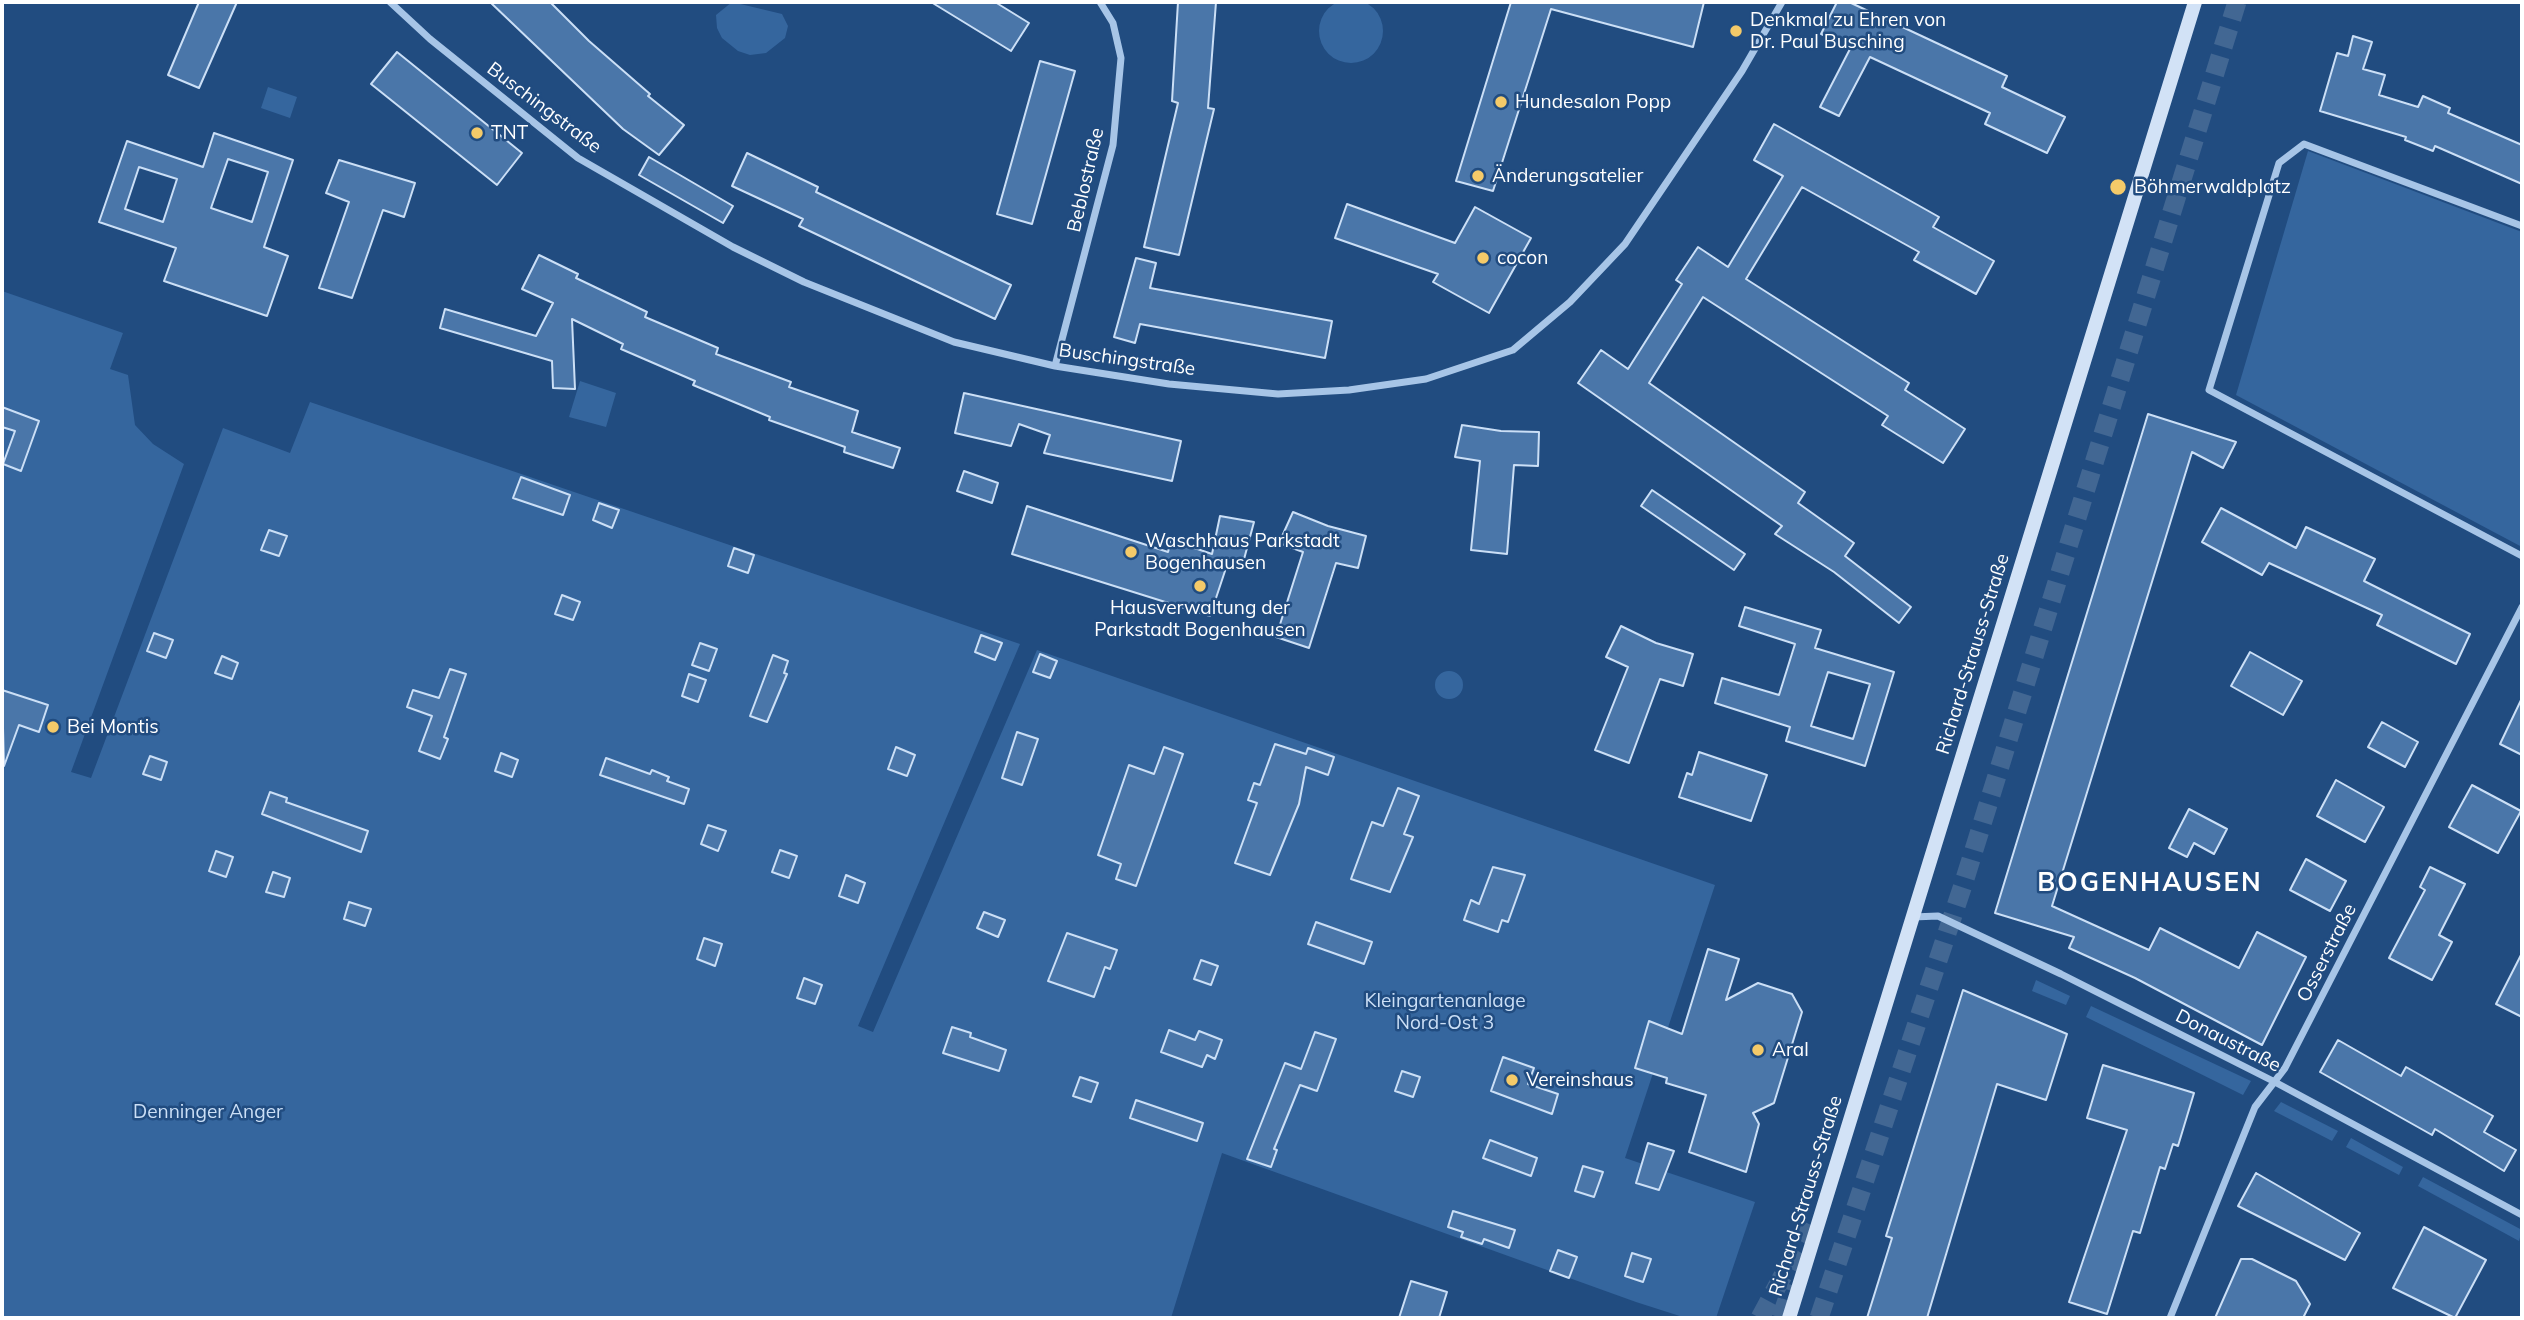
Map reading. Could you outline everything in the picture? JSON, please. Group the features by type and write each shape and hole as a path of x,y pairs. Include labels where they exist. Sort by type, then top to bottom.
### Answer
{"main road":[{"name":"Richard-Strauss-Straße","path":"1789,1318 2196,2"}],"street":[{"name":"Buschingstraße","path":"390,2 430,39 578,158 733,247 804,282 954,342 1055,366 1169,384 1278,394 1349,390 1426,379 1513,350 1570,302 1625,244 1742,71 1782,2"},
{"name":"Beblostraße","path":"1055,366 1113,145 1121,58 1113,23 1100,2"},
{"path":"2522,226 2304,144 2279,163 2209,390 2522,556"},
{"name":"Osserstraße","path":"2170,1318 2255,1107 2286,1068 2522,607"},
{"name":"Donaustraße","path":"1912,918 1938,916 1974,932 2273,1081 2522,1215"}],"green space":[{"path":"1345,-1 1357,-1 1374,8 1381,19 1381,43 1374,54 1357,63 1345,63 1333,58 1324,49 1319,37 1319,25 1324,13 1333,4"},
{"path":"732,2 782,14 788,26 785,38 766,53 750,55 738,51 722,38 717,28 716,15"},
{"path":"268,87 297,97 290,118 261,108"},
{"name":"Böhmerwaldplatz","path":"2308,151 2522,232 2522,547 2236,395"},
{"path":"2,291 123,333 110,369 128,375 135,425 153,444 184,464 71,772 91,778 223,428 290,453 310,402 1020,644 858,1026 873,1032 1037,650 1715,885 1625,1158 1755,1202 1716,1318 1686,1318 1636,1302 1222,1153 1171,1318 2,1318"},
{"path":"580,381 616,393 606,427 569,417"},
{"path":"1449,671 1459,675 1463,685 1459,695 1449,699 1439,695 1435,685 1439,675"},
{"path":"2036,980 2070,996 2066,1005 2032,991"},
{"path":"2091,1006 2251,1081 2243,1095 2086,1017"},
{"path":"2281,1102 2338,1131 2332,1141 2274,1111"},
{"path":"2351,1138 2403,1167 2399,1175 2346,1147"},
{"path":"2423,1177 2522,1230 2519,1241 2418,1186"}],"building":[{"path":"199,2 237,2 199,88 168,75"},
{"path":"490,2 550,2 589,41 650,94 648,96 684,125 659,155 623,129"},
{"path":"931,2 995,2 1029,23 1011,51"},
{"path":"1178,2 1216,2 1208,108 1214,109 1179,255 1144,247 1178,103 1172,101"},
{"path":"1511,2 1704,2 1693,47 1551,9 1493,191 1456,181"},
{"path":"1837,2 1849,2 2007,76 2002,87 2065,117 2047,153 1985,124 1990,113 1870,57 1839,116 1820,107 1851,47 1821,34"},
{"path":"2353,36 2372,42 2363,69 2385,75 2379,95 2418,107 2423,96 2450,108 2448,113 2522,145 2522,184 2435,146 2433,151 2405,140 2406,137 2320,111 2337,53 2348,56"},
{"path":"397,52 522,153 497,185 371,84"},
{"path":"1040,61 1075,71 1032,224 997,214"},
{"path":"1774,124 1939,217 1933,227 1994,261 1976,294 1914,260 1919,252 1802,187 1746,279 1909,383 1905,390 1965,429 1943,463 1882,425 1888,416 1703,297 1649,383 1805,492 1798,503 1854,543 1845,556 1911,607 1899,623 1834,572 1775,534 1782,526 1578,383 1601,350 1628,369 1682,284 1676,280 1698,247 1728,267 1783,176 1754,160"},
{"path":"214,133 293,160 264,247 288,256 267,316 164,281 176,248 99,222 127,141 203,167","holes":["228,159 268,172 252,222 211,208","139,167 177,179 163,222 125,209"]},
{"path":"747,153 818,187 816,192 1011,285 995,319 799,226 803,219 732,186"},
{"path":"649,157 733,206 723,223 639,175"},
{"path":"339,160 415,183 404,217 383,210 352,298 319,288 349,202 326,193"},
{"path":"1347,204 1455,243 1475,207 1531,238 1489,313 1433,282 1438,274 1335,238"},
{"path":"539,255 578,274 576,278 647,312 645,317 718,348 716,354 791,382 789,387 858,411 852,432 900,448 893,468 844,452 845,447 769,420 770,417 693,385 695,381 621,349 623,344 572,319 575,389 553,388 552,361 440,328 445,309 536,336 553,303 522,289"},
{"path":"1136,258 1156,263 1150,288 1332,321 1325,358 1140,324 1135,343 1114,337"},
{"path":"964,393 1181,441 1172,481 1044,453 1050,435 1019,424 1011,446 955,433"},
{"path":"2,407 39,421 21,471 3,464 15,431 2,427"},
{"path":"2148,414 2236,442 2223,468 2192,452 2052,906 2149,950 2160,928 2239,968 2257,932 2306,957 2262,1045 2135,978 2069,948 2074,937 1995,913"},
{"path":"1462,425 1501,431 1539,432 1538,466 1514,465 1507,554 1471,550 1480,461 1455,457"},
{"path":"964,471 998,483 992,503 957,491"},
{"path":"521,477 570,495 563,515 513,498"},
{"path":"1652,490 1745,554 1734,570 1641,506"},
{"path":"599,503 619,510 612,528 593,520"},
{"path":"1027,506 1168,552 1171,540 1212,554 1220,516 1254,522 1243,563 1229,559 1210,616 1012,554"},
{"path":"2221,508 2296,548 2306,527 2375,559 2364,581 2470,634 2456,664 2377,625 2382,615 2269,563 2262,575 2202,542"},
{"path":"1293,512 1328,526 1366,536 1358,568 1336,563 1309,648 1276,637 1303,552 1279,543"},
{"path":"269,530 287,536 279,556 261,550"},
{"path":"734,548 754,555 748,573 728,566"},
{"path":"562,595 580,602 573,620 555,614"},
{"path":"1745,607 1821,630 1815,648 1894,672 1865,766 1786,741 1790,727 1715,703 1722,678 1779,695 1795,644 1739,626","holes":["1828,672 1870,684 1853,739 1811,726"]},
{"path":"1621,626 1656,643 1693,654 1683,686 1660,679 1629,763 1595,750 1628,667 1606,657"},
{"path":"154,633 173,640 166,658 147,651"},
{"path":"981,635 1002,643 995,660 975,652"},
{"path":"700,643 717,649 709,671 692,665"},
{"path":"2250,652 2302,681 2283,715 2231,686"},
{"path":"1040,654 1057,661 1050,678 1033,672"},
{"path":"773,655 788,661 784,673 787,674 767,722 750,716"},
{"path":"222,656 238,663 232,679 215,673"},
{"path":"450,669 466,674 444,737 448,739 440,759 419,751 432,716 407,707 413,690 439,698"},
{"path":"689,674 706,680 698,702 682,696"},
{"path":"2,690 48,705 39,732 19,725 4,766"},
{"path":"2522,698 2522,755 2500,744"},
{"path":"2382,722 2418,742 2405,767 2368,747"},
{"path":"1017,732 1038,739 1022,785 1002,778"},
{"path":"1275,744 1306,754 1308,748 1334,757 1328,775 1306,767 1299,804 1270,875 1235,863 1257,803 1248,800 1254,783 1260,785"},
{"path":"896,747 915,755 907,776 888,769"},
{"path":"1164,747 1183,754 1136,886 1116,879 1121,864 1098,855 1129,765 1154,774"},
{"path":"1699,752 1767,775 1751,821 1679,797 1687,773 1692,775"},
{"path":"501,753 518,760 512,777 495,771"},
{"path":"150,756 167,762 161,780 143,774"},
{"path":"606,758 650,774 652,770 669,777 667,781 689,789 684,804 600,775"},
{"path":"2336,780 2384,807 2365,842 2317,816"},
{"path":"2472,785 2521,811 2498,853 2449,827"},
{"path":"1398,788 1419,796 1404,834 1413,837 1390,892 1351,879 1372,822 1383,826"},
{"path":"270,792 287,798 286,802 368,831 361,852 262,814"},
{"path":"2189,809 2227,829 2214,854 2194,843 2187,857 2169,848"},
{"path":"708,825 726,831 718,851 701,844"},
{"path":"780,850 797,856 789,878 772,872"},
{"path":"216,851 233,857 226,877 209,871"},
{"path":"2306,859 2346,881 2330,911 2290,890"},
{"path":"1493,867 1525,875 1508,922 1502,920 1498,932 1464,920 1471,900 1479,904"},
{"path":"2430,867 2465,884 2439,935 2452,942 2432,980 2389,958 2425,890 2420,887"},
{"path":"273,872 290,878 284,897 266,892"},
{"path":"846,875 865,883 858,903 839,896"},
{"path":"349,902 371,909 365,926 344,919"},
{"path":"984,912 1005,920 998,937 977,928"},
{"path":"1316,922 1372,942 1364,964 1308,944"},
{"path":"1067,933 1117,950 1110,969 1105,967 1094,997 1048,981"},
{"path":"704,938 722,944 715,966 697,959"},
{"path":"1708,949 1739,959 1726,1000 1758,983 1792,994 1802,1012 1774,1103 1753,1113 1759,1124 1746,1172 1689,1152 1706,1095 1666,1083 1667,1078 1635,1068 1649,1021 1682,1034"},
{"path":"2522,953 2522,1017 2496,1004"},
{"path":"1201,960 1218,966 1211,985 1194,979"},
{"path":"804,978 822,985 815,1004 797,998"},
{"path":"1963,990 2067,1034 2046,1100 1997,1084 1927,1318 1867,1318 1892,1238 1886,1236"},
{"path":"952,1027 971,1033 970,1037 1006,1050 999,1071 943,1053"},
{"path":"1169,1030 1195,1040 1199,1031 1222,1040 1215,1059 1207,1055 1202,1067 1161,1052"},
{"path":"1315,1032 1336,1039 1317,1091 1300,1085 1274,1149 1277,1150 1271,1167 1247,1159 1285,1063 1301,1069"},
{"path":"2338,1040 2401,1076 2406,1067 2493,1116 2484,1132 2516,1150 2504,1171 2435,1129 2432,1135 2320,1072"},
{"name":"Vereinshaus","path":"1503,1057 1534,1068 1528,1084 1558,1094 1552,1114 1491,1091"},
{"path":"2103,1065 2194,1093 2178,1146 2173,1144 2165,1169 2160,1167 2140,1233 2133,1231 2107,1314 2069,1302 2127,1130 2087,1118"},
{"path":"1402,1071 1420,1077 1413,1097 1395,1091"},
{"path":"1080,1077 1098,1083 1091,1102 1073,1096"},
{"path":"1136,1100 1203,1123 1197,1141 1130,1118"},
{"path":"1490,1140 1537,1158 1531,1176 1483,1158"},
{"path":"1648,1143 1674,1151 1659,1190 1636,1183"},
{"path":"1583,1166 1603,1172 1594,1197 1575,1191"},
{"path":"2256,1173 2360,1233 2345,1260 2238,1206"},
{"path":"1453,1211 1515,1230 1509,1248 1484,1239 1482,1244 1461,1237 1463,1232 1448,1227"},
{"path":"2424,1227 2486,1260 2455,1318 2393,1288"},
{"path":"1558,1250 1577,1257 1569,1278 1550,1271"},
{"path":"1632,1253 1651,1259 1643,1282 1625,1276"},
{"path":"2241,1259 2252,1259 2296,1281 2310,1304 2303,1318 2215,1318"},
{"path":"1411,1281 1447,1292 1439,1318 1399,1318"}],"tunnel":[{"path":"1819,1318 1964,882 2237,2"},
{"path":"1760,1318 1815,1216"},
{"path":"1781,1318 1792,1285"}],"place":[{"name":"Denkmal zu Ehren von Dr. Paul Busching","path":"1736,31"},
{"name":"Hundesalon Popp","path":"1501,102"},
{"name":"TNT","path":"477,133"},
{"name":"Änderungsatelier","path":"1478,176"},
{"name":"Böhmerwaldplatz","path":"2118,187"},
{"name":"cocon","path":"1483,258"},
{"name":"Waschhaus Parkstadt Bogenhausen","path":"1131,552"},
{"name":"Hausverwaltung der Parkstadt Bogenhausen","path":"1200,586"},
{"name":"Bei Montis","path":"53,727"},
{"name":"Aral","path":"1758,1050"},
{"name":"Vereinshaus","path":"1512,1080"}],"district":[{"name":"BOGENHAUSEN","path":"2150,883"}],"park label":[{"name":"Kleingartenanlage Nord-Ost 3","path":"1445,1012"},
{"name":"Denninger Anger","path":"208,1112"}]}
